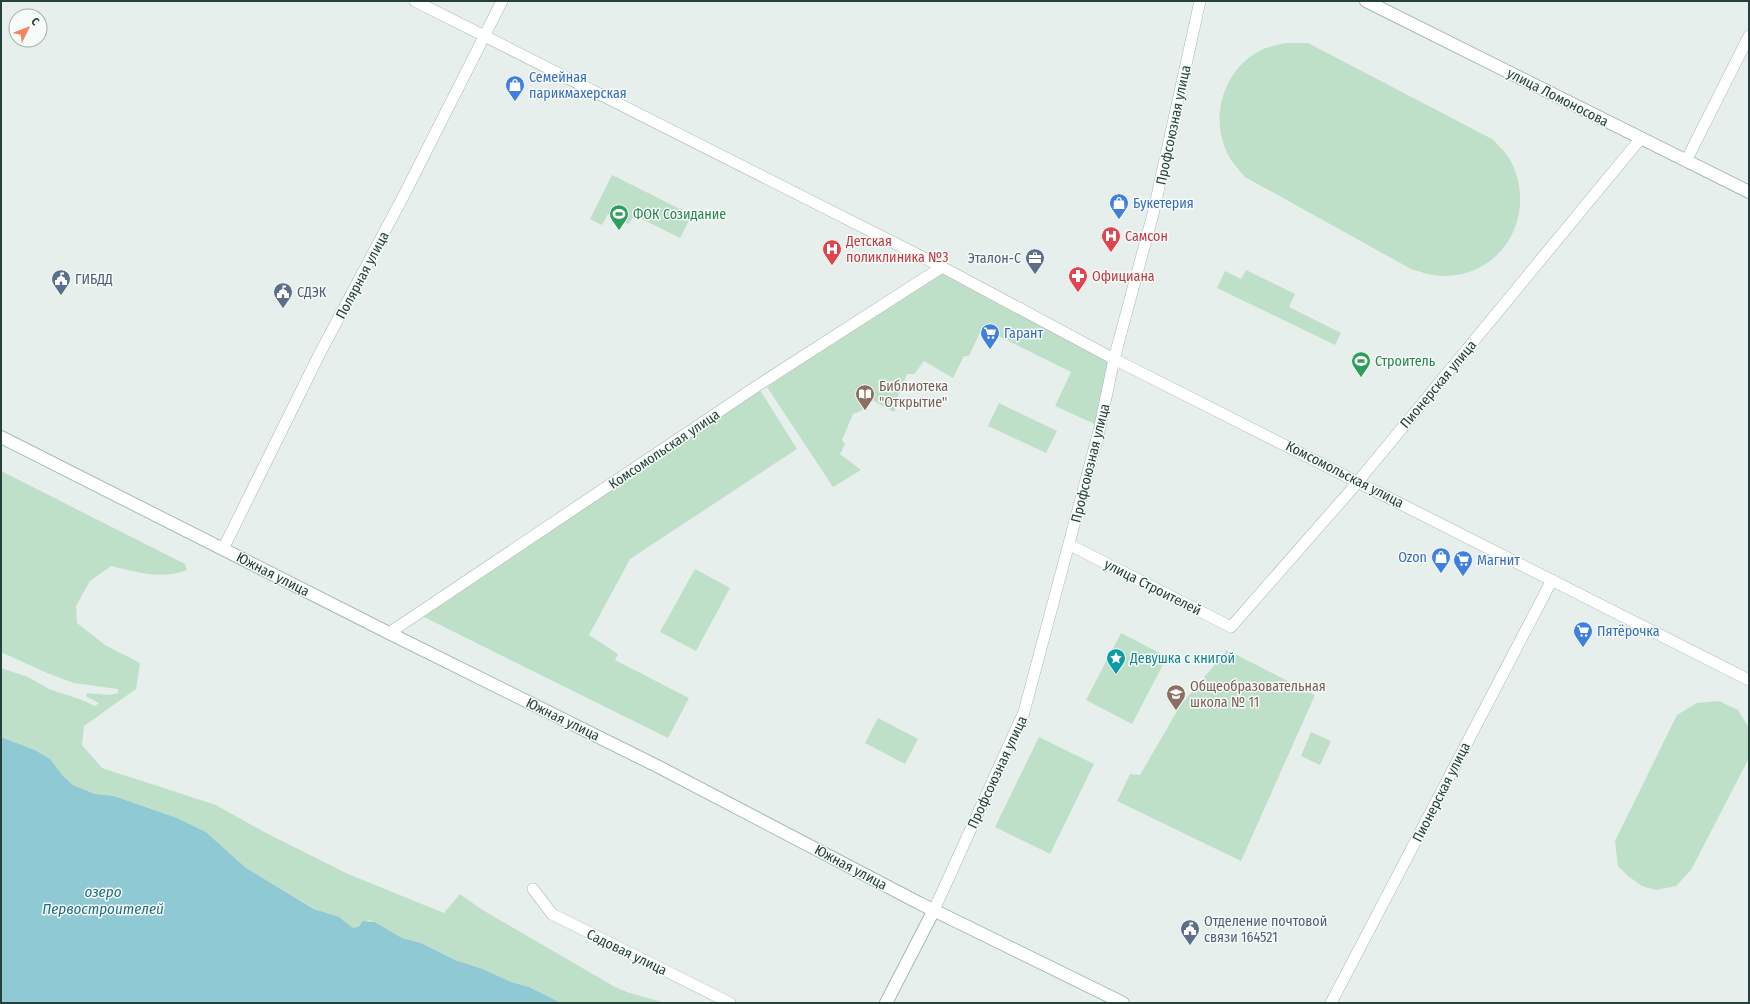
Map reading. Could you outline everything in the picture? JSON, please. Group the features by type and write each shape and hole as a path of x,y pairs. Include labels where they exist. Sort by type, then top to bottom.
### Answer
{"main road":[{"name":"улица Ломоносова","path":"1366,1 1749,192"},
{"name":"Южная улица","path":"1,437 389,633 657,766 934,910 1123,1003"},
{"path":"886,1003 934,910"}],"street":[{"name":"Комсомольская улица","path":"416,1 942,267 1114,359 1357,480 1749,680"},
{"name":"Полярная улица","path":"223,549 319,355 404,195 502,1"},
{"name":"Профсоюзная улица","path":"934,910 1024,712 1099,431 1114,359 1153,214 1200,1"},
{"path":"1686,161 1749,36"},
{"name":"Пионерская улица","path":"1231,627 1351,490 1357,480 1640,138"},
{"name":"Комсомольская улица","path":"389,633 760,384 942,267"},
{"name":"улица Строителей","path":"1074,547 1231,627"},
{"name":"Пионерская улица","path":"1331,1003 1552,580"},
{"name":"Садовая улица","path":"533,889 552,914 730,1003"}],"green space":[{"path":"1286,43 1308,43 1492,139 1499,146 1508,156 1514,168 1519,187 1520,206 1516,225 1508,241 1497,255 1482,266 1464,273 1444,276 1427,274 1411,269 1245,177 1231,160 1224,146 1220,130 1222,100 1227,85 1235,72 1246,60 1259,51"},
{"path":"612,175 692,215 680,238 634,215 629,224 608,214 602,225 590,219"},
{"name":"Строитель","path":"1246,270 1295,294 1289,307 1341,333 1335,345 1217,288 1225,271 1241,279"},
{"path":"942,272 1108,360 1097,425 1055,406 1071,372 982,328 969,356 964,356 953,378 924,361 914,374 907,374 896,401 898,404 894,412 872,400 861,411 853,414 842,440 845,444 840,454 861,470 833,487 767,387"},
{"path":"760,390 797,449 630,559 589,635 618,654 615,660 689,698 668,738 422,616"},
{"path":"999,403 1057,431 1046,453 988,426"},
{"path":"1,471 185,564 187,570 178,573 159,575 139,573 111,566 90,581 76,606 77,623 105,645 140,663 136,689 84,726 82,745 102,768 216,805 266,833 348,874 444,913 460,894 481,909 615,987 665,1003 561,1003 529,987 511,982 483,969 455,960 421,943 402,938 375,922 369,920 353,928 343,920 315,909 246,868 206,832 177,818 114,796 95,794 73,785 63,776 50,759 35,750 1,737 1,668 28,677 49,689 95,706 99,703 87,697 86,693 110,695 118,693 118,689 74,683 47,673 1,652"},
{"path":"695,569 730,588 696,651 660,632"},
{"path":"1121,633 1167,657 1132,724 1086,700"},
{"path":"1227,650 1315,695 1241,861 1117,801 1130,774 1140,775 1180,706"},
{"path":"1719,701 1738,710 1749,728 1749,758 1691,870 1676,886 1656,890 1642,886 1628,876 1618,866 1615,841 1677,715 1697,703"},
{"path":"878,718 918,739 905,764 865,743"},
{"path":"1311,732 1331,741 1320,765 1301,756"},
{"path":"1039,737 1094,764 1050,854 995,827"}],"water":[{"name":"озеро Первостроителей","path":"1,737 35,750 50,759 63,776 73,785 95,794 114,796 177,818 206,832 246,868 314,909 339,917 353,928 359,926 363,921 375,922 402,938 421,943 455,960 483,969 511,982 529,987 561,1003 1,1003"}],"place":[{"name":"Семейная парикмахерская","path":"515,102"},
{"name":"Букетерия","path":"1119,220"},
{"name":"ФОК Созидание","path":"619,231"},
{"name":"Самсон","path":"1111,253"},
{"name":"Детская поликлиника №3","path":"832,266"},
{"name":"Эталон-С","path":"1035,275"},
{"name":"Официана","path":"1078,293"},
{"name":"ГИБДД","path":"61,296"},
{"name":"СДЭК","path":"283,309"},
{"name":"Гарант","path":"990,350"},
{"name":"Строитель","path":"1361,378"},
{"name":"Библиотека \"Открытие\"","path":"865,411"},
{"name":"Ozon","path":"1441,574"},
{"name":"Магнит","path":"1463,577"},
{"name":"Пятёрочка","path":"1583,648"},
{"name":"Девушка с книгой","path":"1116,675"},
{"name":"Общеобразовательная школа № 11","path":"1176,711"},
{"name":"Отделение почтовой связи 164521","path":"1190,946"}]}
